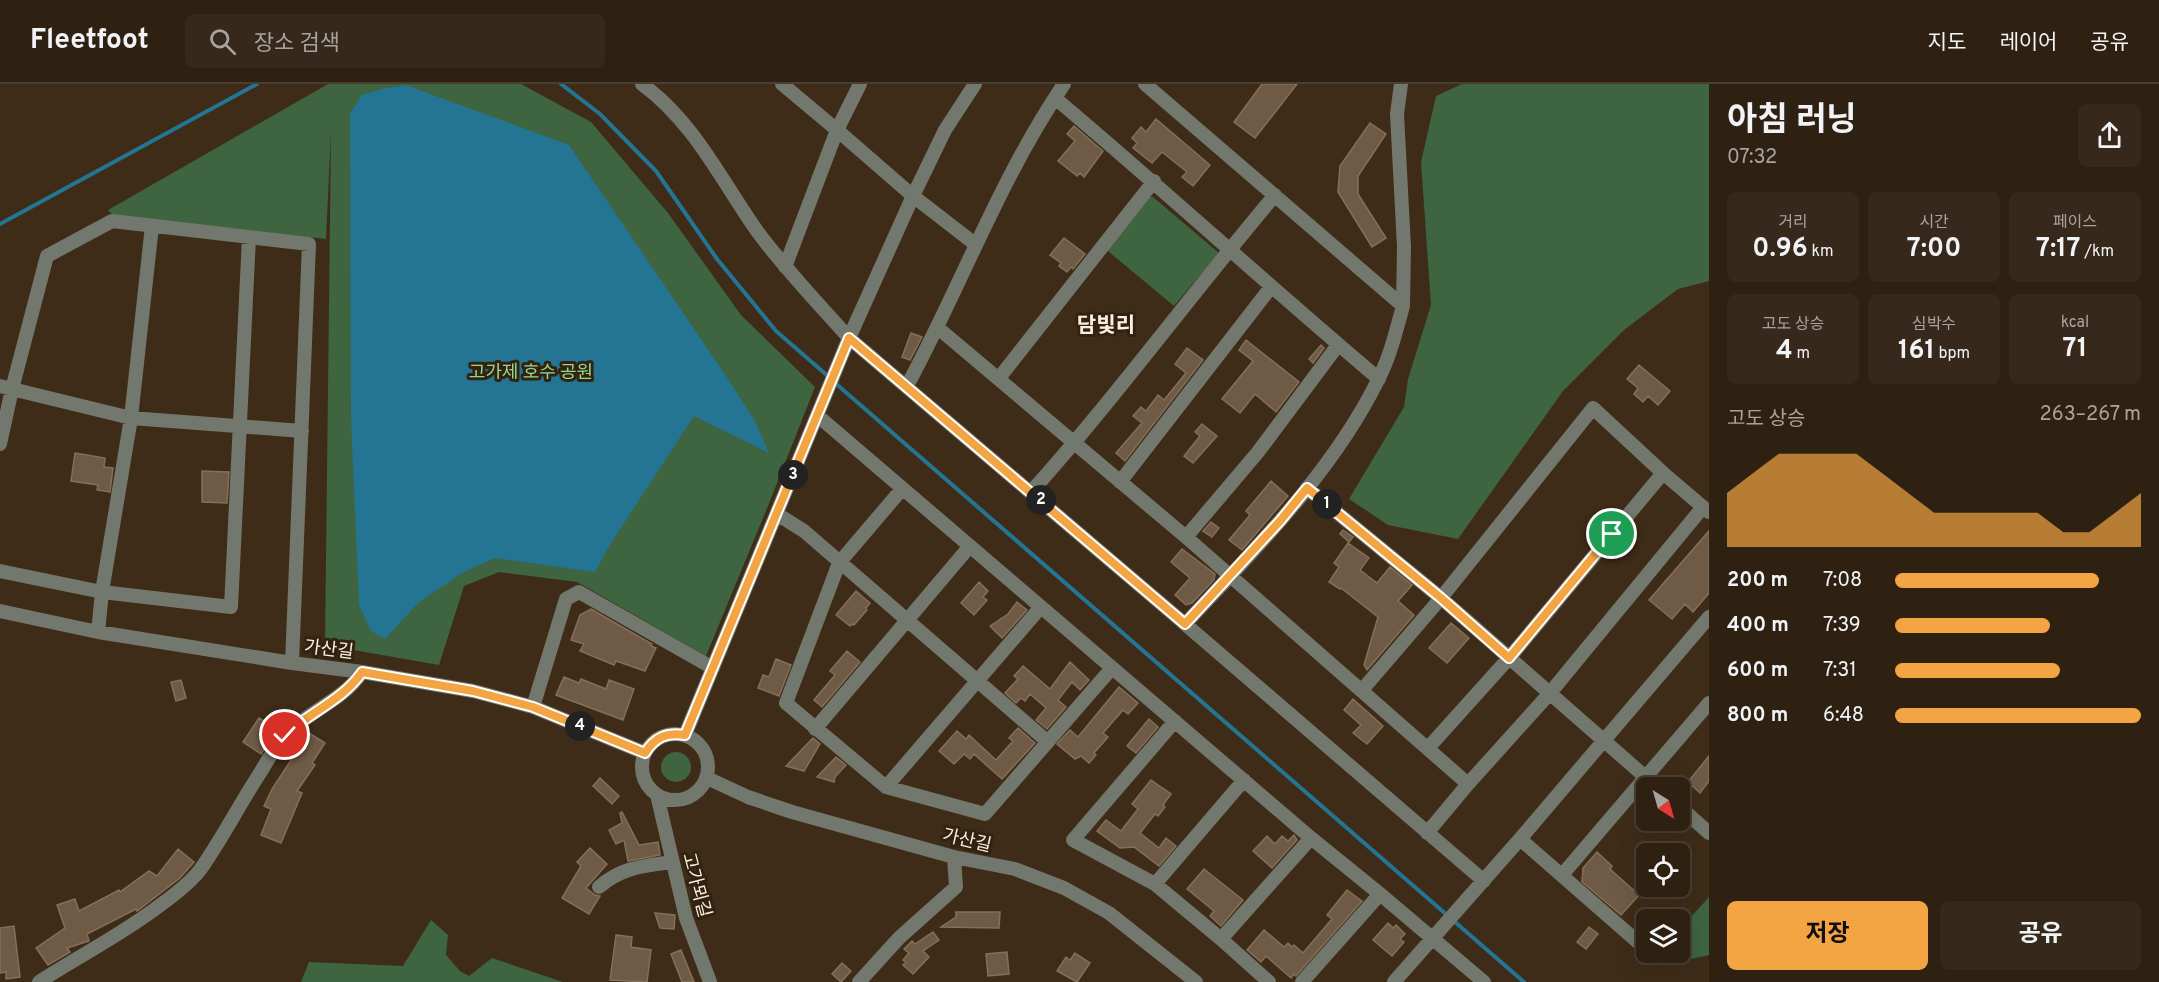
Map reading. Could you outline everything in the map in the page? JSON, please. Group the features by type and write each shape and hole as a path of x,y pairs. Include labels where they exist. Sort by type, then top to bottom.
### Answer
{"street":[{"path":"642,84 676,115 703,146 757,230 785,267 849,338 1484,881"},
{"path":"782,84 912,196 975,244"},
{"path":"785,267 837,130 860,84"},
{"path":"685,735 849,338 912,196 945,130 975,84"},
{"path":"907,386 938,328 1005,183 1064,84"},
{"path":"1145,84 1403,306"},
{"path":"1185,624 1307,488 1343,440 1379,379 1403,306 1404,247 1397,114 1401,84"},
{"path":"1055,98 1154,181 1271,287 1379,379"},
{"path":"999,378 1154,181"},
{"path":"1031,492 1075,443 1229,249 1275,195"},
{"path":"0,444 6,387 47,256 112,221 309,244 292,663"},
{"path":"98,632 102,592 131,418 152,226"},
{"path":"0,570 102,592 231,607 249,237"},
{"path":"1120,482 1271,287"},
{"path":"938,328 1186,537 1468,784"},
{"path":"1186,537 1258,452 1338,345"},
{"path":"6,387 131,418 302,431"},
{"path":"1362,690 1441,598 1593,408 1663,473 1706,509 1550,693 1427,833"},
{"path":"820,411 902,489 1040,608 1311,838 1380,894 1436,934 1484,982"},
{"path":"1428,748 1509,658 1663,473"},
{"path":"1307,488 1441,598 1646,776"},
{"path":"902,489 839,563 786,703 815,729 886,787 984,814 1112,668"},
{"path":"777,514 804,531 1048,742"},
{"path":"815,729 970,546"},
{"path":"533,707 566,599 579,592 713,668"},
{"path":"886,787 1040,608"},
{"name":"가산길","path":"0,611 98,632 473,691 533,707 645,753"},
{"path":"1394,982 1520,840 1709,617"},
{"path":"39,982 133,926 176,894 198,872 285,735 298,723 345,692 362,672"},
{"path":"1562,875 1709,703"},
{"path":"1175,721 1072,840 1155,884 1269,982"},
{"path":"666,735 685,735 702,747 707,757 707,777 702,787 686,799 676,801 657,795 644,781 642,762 650,745 666,735"},
{"name":"가산길","path":"707,777 748,797 792,812 954,857 1015,869 1064,888 1109,913 1196,982"},
{"path":"1155,884 1244,780"},
{"name":"고가뫼길","path":"657,795 686,918 710,982"},
{"path":"1690,816 1709,833"},
{"path":"1221,939 1311,838"},
{"path":"1520,840 1636,941"},
{"path":"859,982 899,938 956,886 954,857"},
{"path":"599,887 616,874 628,869 672,862"},
{"path":"1302,982 1380,894"}],"green space":[{"name":"고가제 호수 공원","path":"328,84 521,84 591,122 668,213 741,315 815,387 706,656 577,582 499,572 464,586 439,665 325,645 331,131 326,239 113,215 108,210"},
{"path":"1462,84 1709,84 1709,281 1678,289 1624,330 1563,391 1458,539 1388,525 1349,499 1404,407 1408,379 1431,305 1421,162 1436,96"},
{"path":"1147,196 1153,197 1219,253 1174,306 1103,247"},
{"path":"676,752 682,753 690,761 690,773 682,781 676,782 670,781 662,773 661,767 662,761 670,753"},
{"path":"1709,897 1709,955 1690,959 1690,918"},
{"path":"431,920 448,935 446,955 460,971 469,976 492,958 563,982 301,982 309,962 403,966"}],"water":[{"name":"고가제 호수 공원","path":"406,85 569,145 726,376 755,421 769,453 694,416 611,543 595,572 495,558 464,572 419,602 385,639 371,631 359,605 351,418 350,114 362,95"}],"building":[{"path":"1262,84 1297,84 1255,138 1234,122"},
{"path":"1156,119 1210,165 1193,186 1182,177 1187,172 1162,152 1152,163 1133,148 1137,143 1132,138 1141,127 1146,132"},
{"path":"1370,123 1386,134 1358,176 1358,194 1386,238 1372,247 1338,192 1340,166"},
{"path":"1074,126 1103,151 1084,177 1080,173 1077,176 1058,161 1075,141 1067,134"},
{"path":"1064,238 1085,254 1073,269 1071,267 1067,272 1059,266 1061,263 1050,255"},
{"path":"911,333 922,337 910,360 902,357"},
{"path":"1246,340 1299,382 1276,412 1255,394 1240,413 1222,399 1253,361 1239,350"},
{"path":"1321,345 1324,348 1313,363 1309,359"},
{"path":"1187,348 1203,360 1125,461 1116,453 1142,423 1133,416 1141,407 1146,411 1158,395 1164,400 1186,373 1175,364"},
{"path":"1639,365 1670,391 1658,405 1648,396 1643,402 1634,394 1638,388 1627,379"},
{"path":"1202,424 1217,436 1193,463 1184,456 1200,436 1195,432"},
{"path":"75,453 105,458 104,467 113,468 110,492 97,490 98,485 71,481"},
{"path":"202,471 229,472 227,503 202,502"},
{"path":"1271,481 1288,496 1242,550 1229,540 1250,515 1246,511"},
{"path":"1211,522 1219,528 1212,537 1203,531"},
{"path":"1343,530 1353,537 1349,542 1340,534"},
{"path":"1709,531 1709,593 1693,612 1685,604 1672,619 1649,600"},
{"path":"1348,543 1369,558 1360,570 1377,583 1390,567 1412,585 1398,601 1414,615 1367,670 1364,665 1378,617 1341,588 1329,582 1339,567 1334,563"},
{"path":"1182,549 1215,574 1214,580 1192,603 1186,605 1175,595 1190,578 1171,562"},
{"path":"979,582 988,591 983,597 987,600 974,615 961,603"},
{"path":"856,591 870,603 854,625 850,626 836,615"},
{"path":"1017,602 1027,610 1002,638 990,626 1008,614"},
{"path":"591,609 656,648 645,671 616,661 614,665 580,651 584,644 571,640 580,615"},
{"path":"1451,623 1469,638 1447,663 1429,648"},
{"path":"847,651 860,662 822,707 814,700 835,675 830,671"},
{"path":"776,659 791,665 779,696 758,688 763,675 769,677"},
{"path":"1070,662 1089,680 1080,690 1072,682 1058,700 1066,707 1047,729 1036,720 1046,708 1030,694 1025,701 1021,698 1016,703 1005,693 1018,679 1014,676 1023,666 1050,689"},
{"path":"564,677 579,683 581,679 606,689 609,680 634,689 623,720 556,695"},
{"path":"181,680 186,698 176,701 171,682"},
{"path":"1119,687 1138,703 1128,714 1123,710 1103,733 1108,737 1094,753 1096,755 1089,763 1081,756 1075,759 1057,744 1070,730 1078,737"},
{"path":"1353,699 1383,726 1367,744 1353,733 1361,725 1344,710"},
{"path":"259,718 275,728 273,732 275,733 261,754 243,742"},
{"path":"1149,719 1158,727 1136,753 1127,746"},
{"path":"1018,728 1035,743 1002,779 974,754 970,759 964,754 954,764 939,751 957,731 966,739 969,735 996,760 1013,741 1009,738"},
{"path":"309,733 325,743 312,763 315,765 297,791 302,793 281,843 261,835 271,809 264,806 272,789"},
{"path":"813,738 820,744 804,771 786,766"},
{"path":"1709,756 1709,781 1700,793 1690,784 1690,780"},
{"path":"836,757 846,765 835,777 834,782 817,777"},
{"path":"600,778 619,796 612,804 593,786"},
{"path":"1151,780 1171,794 1158,816 1155,814 1140,833 1159,848 1166,838 1176,846 1159,866 1134,847 1120,848 1097,831 1106,820 1121,831 1138,809 1132,804"},
{"path":"622,812 639,845 658,842 660,855 628,861 624,840 616,844 609,830 622,823 620,813"},
{"path":"1294,835 1297,840 1272,868 1253,851 1267,836 1275,844 1282,836 1288,841"},
{"path":"590,848 607,864 586,888 600,896 589,914 562,898 581,866 577,862"},
{"path":"178,849 194,862 180,878 137,911 136,909 87,934 89,941 67,948 70,952 48,965 36,948 65,928 57,905 75,899 79,911 119,890 120,892 149,871 157,876"},
{"path":"1597,852 1612,866 1610,869 1636,892 1637,897 1621,915 1582,882 1583,868"},
{"path":"1204,869 1243,900 1221,926 1210,916 1214,911 1187,889"},
{"path":"1347,890 1362,901 1296,976 1294,974 1291,978 1266,956 1261,962 1247,950 1264,930 1284,947 1288,943 1303,953 1332,919 1327,915"},
{"path":"956,912 1000,912 999,928 941,927 956,917"},
{"path":"655,913 675,915 674,929 660,928"},
{"path":"1388,923 1393,928 1396,925 1405,934 1400,939 1404,942 1392,956 1373,940"},
{"path":"14,926 20,977 6,979 6,972 0,973 0,928"},
{"path":"1589,927 1598,934 1586,949 1577,942"},
{"path":"933,932 939,940 923,951 929,957 913,974 903,965 906,962 903,960 909,953 904,949 912,941 915,944"},
{"path":"616,935 632,937 631,947 651,950 647,982 610,980"},
{"path":"681,950 694,982 682,982 671,954"},
{"path":"1007,952 1009,974 988,976 986,954"},
{"path":"1075,953 1090,963 1077,982 1057,971 1066,957 1070,960"},
{"path":"842,963 851,971 841,982 832,974"}],"waterway":[{"path":"0,224 257,84"},
{"path":"561,84 600,114 656,171 717,259 776,331 829,377"},
{"path":"834,382 1524,982"}],"district":[{"name":"담빛리","path":"1106,325"}],"route":[{"path":"285,735 298,723 345,692 362,672 473,691 533,707 645,753 650,745 666,735 685,735 823,406 849,338 1185,624 1280,521 1307,488 1441,598 1509,658 1612,534"}]}
